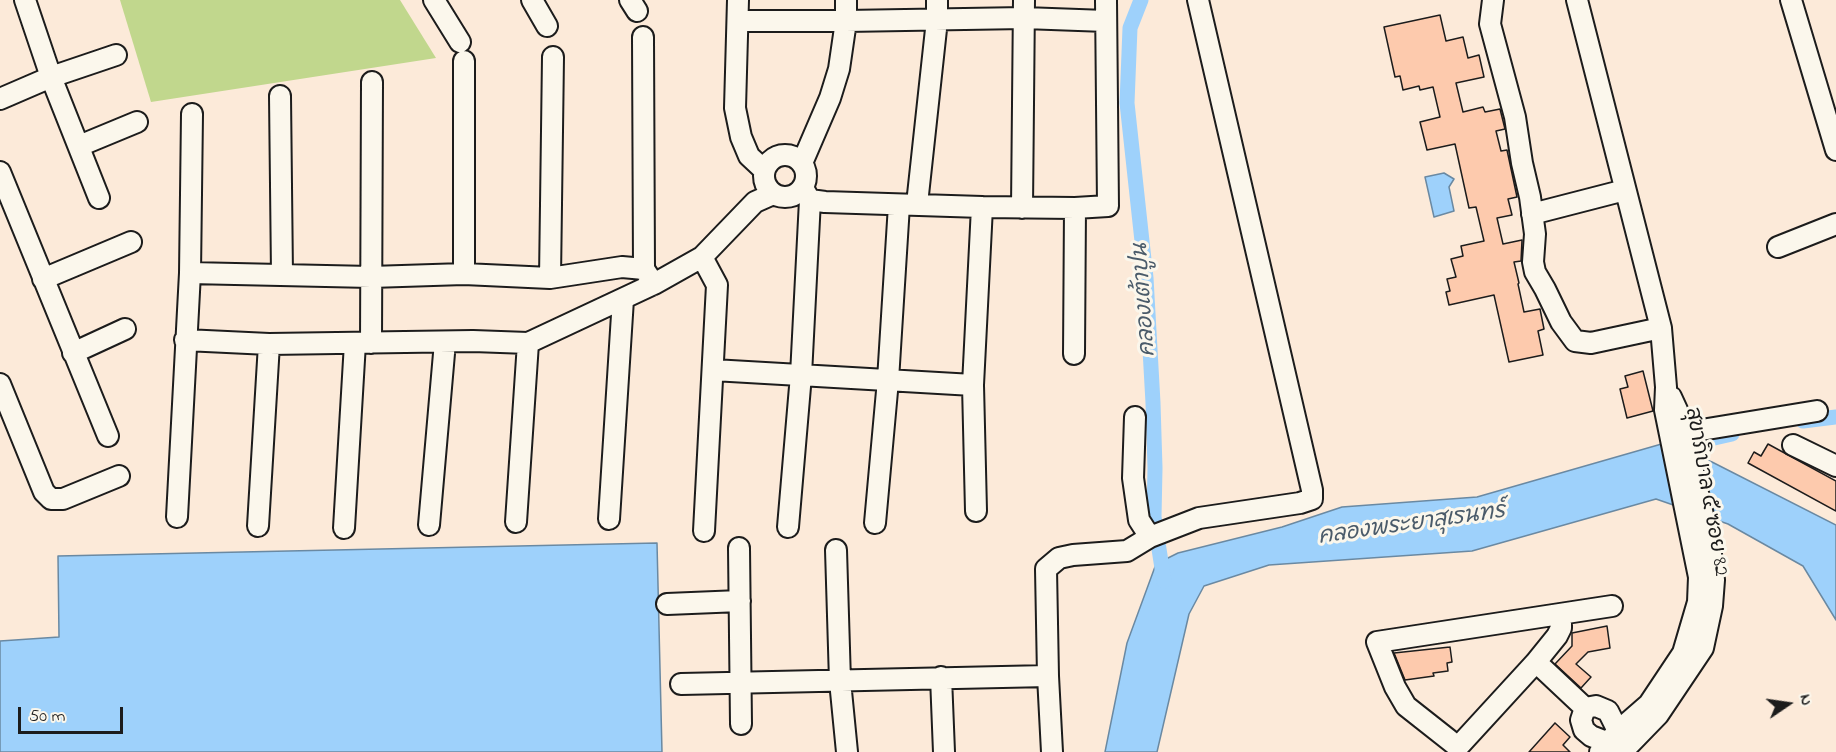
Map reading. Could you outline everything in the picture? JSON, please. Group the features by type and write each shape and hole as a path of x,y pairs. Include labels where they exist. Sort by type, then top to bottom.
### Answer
{"street":[{"path":"25,0 51,77 99,198"},
{"path":"434,0 462,52 464,274"},
{"path":"532,0 547,26"},
{"path":"738,0 735,108 741,137 749,156 764,170"},
{"path":"802,163 839,69 846,21 846,0"},
{"path":"788,527 801,375 806,194 806,175 802,163 790,155 777,156 767,164 764,170 765,184 773,194 785,198 806,194 825,202 1022,208 1108,206 1106,0"},
{"path":"1052,752 1046,569 1059,558 1072,555 1127,551 1157,534 1199,518 1312,500 1310,481 1198,0"},
{"path":"1492,0 1490,24 1515,117 1532,214 1535,234 1534,272 1561,322 1575,341 1591,343 1661,328"},
{"name":"สุขาภิบาล ๕ ซอย 82","path":"1577,0 1661,328 1666,387 1665,410 1679,435 1701,546 1713,588 1704,648 1658,715 1616,746"},
{"path":"1791,0 1836,150"},
{"path":"739,21 846,21 937,10 1024,9 1106,21"},
{"path":"1022,208 1024,9"},
{"path":"875,523 908,204 937,10"},
{"path":"643,38 649,277"},
{"path":"0,99 51,77 116,55"},
{"path":"550,278 553,57"},
{"path":"344,528 371,277 372,82"},
{"path":"280,96 282,275"},
{"path":"177,517 190,273 192,114"},
{"path":"79,146 137,122"},
{"path":"0,172 108,436"},
{"path":"1532,214 1626,190"},
{"path":"185,340 269,344 501,341 528,343 623,298 649,277 702,257 754,202 773,194"},
{"path":"976,510 973,385 982,207"},
{"path":"1074,354 1075,208"},
{"path":"1778,246 1836,224"},
{"path":"43,279 131,242"},
{"path":"702,257 717,285 704,531"},
{"path":"190,273 371,277 464,274 550,278 622,267 649,277"},
{"path":"609,519 623,298"},
{"path":"73,353 125,330"},
{"path":"429,525 445,342"},
{"path":"516,522 528,343"},
{"path":"258,526 269,344"},
{"path":"713,370 973,385"},
{"path":"0,384 44,492 51,499 63,499 119,476"},
{"path":"1679,435 1817,411"},
{"path":"1135,417 1133,478 1139,520 1157,534"},
{"path":"1793,445 1836,466"},
{"path":"739,548 741,724"},
{"path":"836,550 840,681 847,752"},
{"path":"667,604 740,601"},
{"path":"1561,614 1561,628 1557,636 1458,747 1406,706 1395,687 1377,642 1612,606"},
{"path":"1536,662 1585,708 1596,706 1608,711 1616,746"},
{"path":"681,684 1048,676"},
{"path":"941,677 944,752"}],"green space":[{"path":"120,0 400,0 436,58 151,102"}],"water":[{"path":"1444,173 1454,179 1449,187 1454,211 1434,217 1425,177"},
{"name":"คลองพระยาสุเรนทร์","path":"1665,443 1712,462 1836,525 1836,620 1803,566 1728,524 1656,499 1472,551 1269,565 1204,586 1189,614 1157,752 1105,752 1127,643 1156,564 1178,553 1282,527 1342,507 1477,497"},
{"path":"657,543 662,752 0,752 0,641 59,637 58,556"}],"building":[{"path":"1440,15 1446,41 1463,37 1468,58 1479,55 1484,77 1456,83 1463,112 1483,107 1485,112 1500,109 1505,129 1496,131 1501,151 1507,150 1517,197 1508,199 1512,215 1497,218 1503,244 1522,240 1521,261 1514,262 1518,284 1524,312 1540,309 1544,329 1538,331 1543,355 1509,362 1494,295 1449,305 1446,292 1450,291 1447,279 1456,277 1451,259 1463,256 1461,246 1484,241 1476,207 1469,208 1455,144 1427,150 1420,122 1440,117 1433,87 1420,90 1419,86 1403,90 1400,76 1395,77 1384,27"},
{"path":"1643,371 1653,411 1627,418 1620,389 1628,387 1625,376"},
{"path":"1768,444 1836,481 1836,511 1748,463 1754,452 1761,456"},
{"path":"1607,626 1610,648 1588,652 1576,664 1591,677 1581,688 1555,664 1572,646 1572,633"},
{"path":"1450,647 1452,662 1447,663 1448,671 1433,673 1434,676 1405,680 1394,653"},
{"path":"1555,723 1570,737 1563,745 1570,752 1529,752"}],"waterway":[{"name":"คลองเต้าปูน","path":"1141,0 1130,28 1127,103 1146,278 1153,403 1154,517 1164,581"},
{"path":"1803,421 1836,417"},
{"path":"1679,453 1710,439 1732,434"}]}
